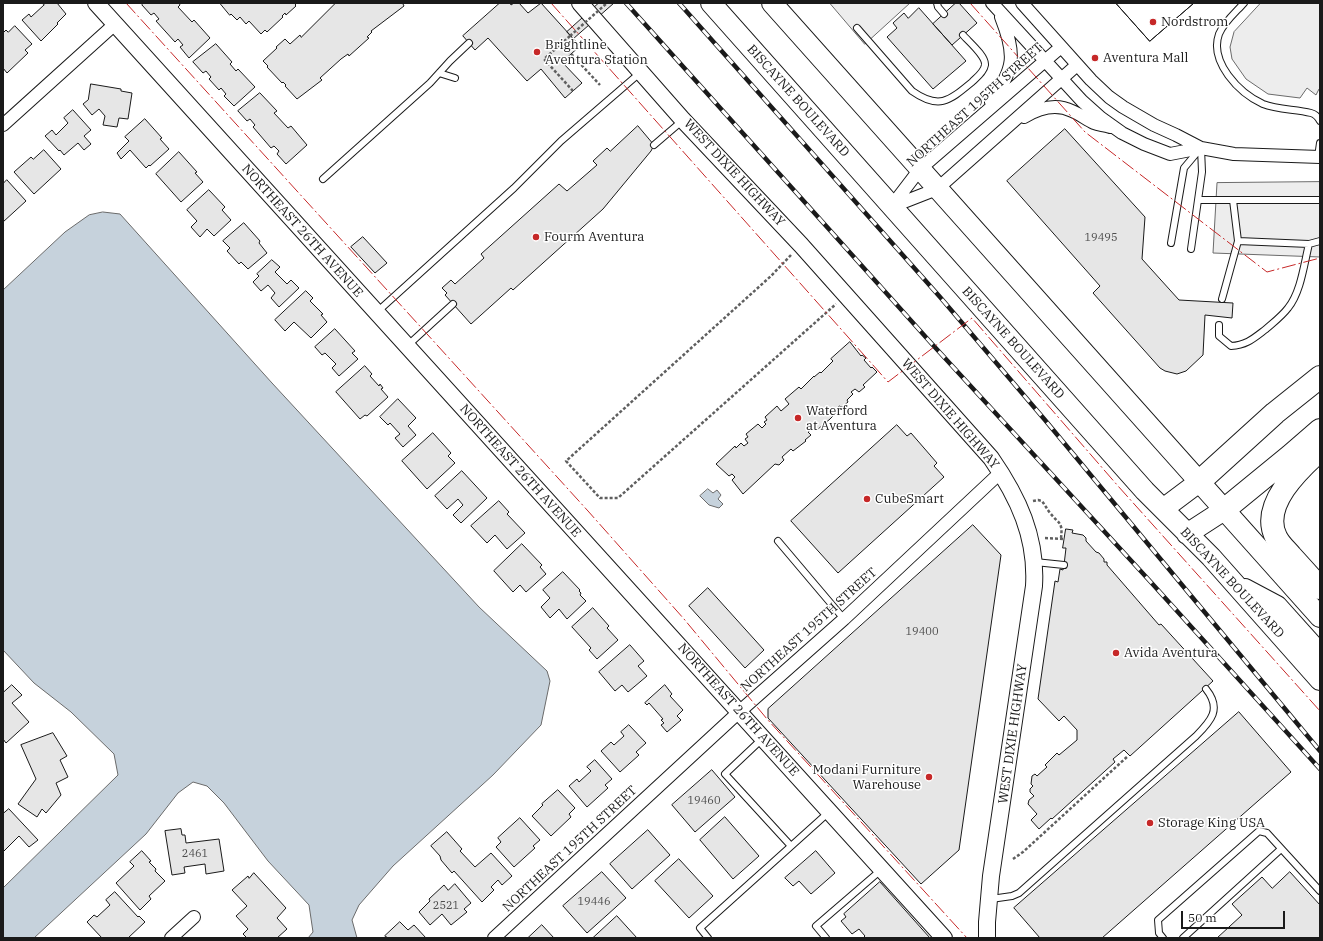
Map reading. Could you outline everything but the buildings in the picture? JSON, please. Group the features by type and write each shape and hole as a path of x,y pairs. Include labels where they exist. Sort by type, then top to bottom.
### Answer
{"highway":[{"path":"1199,482 1275,413 1320,377"},
{"path":"1224,510 1320,430"},
{"path":"1320,450 1285,487 1275,508 1272,526 1276,538 1280,544 1320,588"}],"main road":[{"path":"772,3 1320,617"},
{"name":"BISCAYNE BOULEVARD","path":"712,4 1145,491 1211,557 1320,680"},
{"path":"1163,509 1199,482"},
{"path":"1187,534 1224,510"},
{"path":"1233,582 1278,606 1320,654"}],"street":[{"name":"NORTHEAST 26TH AVENUE","path":"96,3 830,811 943,938"},
{"name":"WEST DIXIE HIGHWAY","path":"580,3 683,120 801,245 991,458 1001,472 1023,515 1030,538 1034,562 1034,586 989,899 987,938"},
{"path":"1022,3 1100,89 1123,107 1154,125 1202,148 1234,154 1319,157"},
{"path":"995,6 1082,101 1101,118 1144,144 1170,154 1202,148"},
{"path":"983,114 999,91 1007,75 1011,61 1009,38 995,6"},
{"path":"3,125 115,24"},
{"name":"NORTHEAST 195TH STREET","path":"891,207 920,169 1061,47"},
{"path":"891,207 937,189 1077,65"},
{"path":"1002,132 1032,112 1056,106 1070,110 1094,123 1116,128"},
{"name":"NORTHEAST 195TH STREET","path":"494,938 739,712 844,618 1001,472"},
{"path":"171,938 194,916"}],"lane":[{"path":"937,3 938,7 944,14"},
{"path":"1244,3 1219,34 1217,49 1222,67 1246,94 1263,104 1312,113 1318,117 1320,121"},
{"path":"857,28 912,91 921,98 933,102 945,101 955,96 981,74 985,65 983,56 963,35"},
{"path":"322,179 430,83 469,43"},
{"path":"376,313 514,188 561,141 641,72"},
{"path":"439,73 455,78"},
{"path":"654,145 683,120"},
{"path":"1319,157 1320,144"},
{"path":"1191,249 1202,172 1202,148"},
{"path":"1171,244 1184,168 1202,148"},
{"path":"1198,200 1320,200"},
{"path":"1222,298 1238,241 1234,200"},
{"path":"1238,241 1309,244 1320,241"},
{"path":"1219,325 1219,336 1231,346 1241,346 1278,320 1295,299 1309,244"},
{"path":"407,346 453,304"},
{"path":"778,541 844,618"},
{"path":"1034,562 1064,565"},
{"path":"989,899 1012,896 1019,893 1196,736 1211,720 1214,711 1212,695 1206,689"},
{"path":"763,738 725,774 791,846"},
{"path":"708,938 700,928 830,811"},
{"path":"1163,938 1159,933 1158,920 1259,831 1267,833 1320,891"},
{"path":"1182,938 1281,849"},
{"path":"826,938 816,926 882,869"}],"path":[{"path":"573,91 544,59 607,3"},
{"path":"561,43 600,85"},
{"path":"801,245 771,276 566,461 600,498 618,498 846,296"},
{"path":"1033,502 1038,500 1042,501 1050,513 1059,521 1062,528 1063,538 1045,538"},
{"path":"1013,859 1023,852 1128,756"}],"shaded area":[{"path":"830,3 910,3 865,44"},
{"path":"1261,3 1320,3 1320,90 1319,89 1316,95 1307,88 1300,98 1268,94 1246,79 1232,59 1230,47 1234,32"},
{"path":"1320,182 1320,257 1213,253 1217,183"},
{"path":"103,212 120,214 272,383 479,607 547,671 550,681 541,725 493,775 393,866 359,905 352,920 357,938 308,938 313,932 309,905 268,861 224,803 207,786 193,782 178,793 146,834 34,938 3,938 3,888 118,775 114,754 71,712 34,683 3,650 3,290 65,232 89,215"},
{"path":"708,489 713,493 717,490 721,495 718,499 723,504 719,508 709,505 700,496"}],"railway":[{"path":"626,3 932,344 1320,769"},
{"path":"679,3 940,297 1045,420 1320,751"}],"power":[{"path":"126,3 588,511 684,619 767,719 967,938"},
{"path":"551,3 888,382 972,318 1118,486 1320,711"},
{"path":"970,3 1085,132 1267,272 1320,258"}],"place":[{"name":"Nordstrom","path":"1153,22"},
{"name":"Brightline Aventura Station","path":"537,52"},
{"name":"Aventura Mall","path":"1095,58"},
{"name":"Fourm Aventura","path":"536,237"},
{"name":"Waterford at Aventura","path":"798,418"},
{"name":"CubeSmart","path":"867,499"},
{"name":"Avida Aventura","path":"1116,653"},
{"name":"Modani Furniture Warehouse","path":"929,777"},
{"name":"Storage King USA","path":"1150,823"}]}
